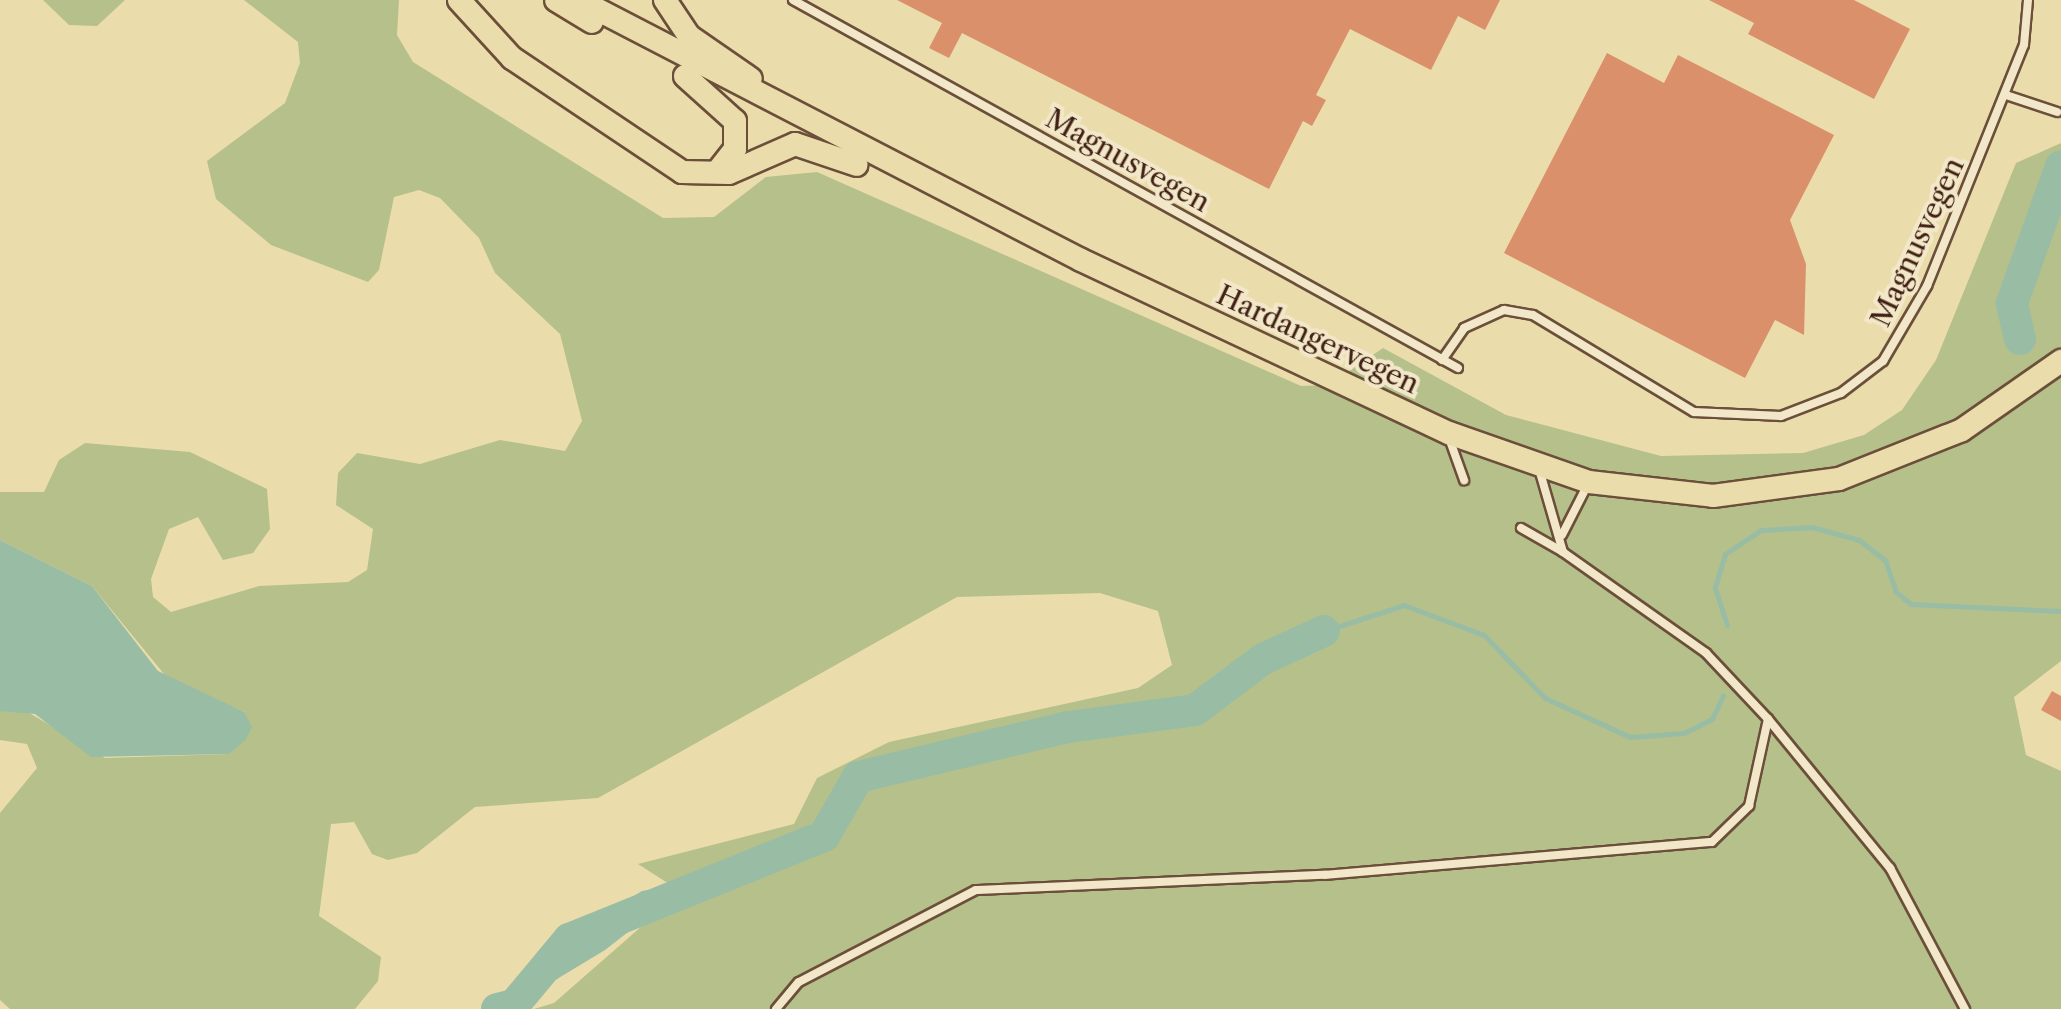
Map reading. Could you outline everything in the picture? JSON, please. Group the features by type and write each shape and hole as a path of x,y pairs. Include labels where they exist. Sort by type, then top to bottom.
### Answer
{"main road":[{"path":"458,0 536,76 664,162 715,175 780,146 818,149 987,228 1082,260"},
{"path":"556,0 728,106 736,150 715,175"},
{"name":"Hardangervegen","path":"579,0 1082,260 1449,434 1539,469 1589,482 1713,496 1839,479 1962,430 2061,361"},
{"path":"665,0 727,65 925,167 988,214"}],"lane":[{"name":"Magnusvegen","path":"793,0 1458,368"},
{"name":"Magnusvegen","path":"1442,360 1464,328 1517,310 1694,412 1747,420 1824,401 1864,378 1901,336 2006,94 2028,0"},
{"path":"2006,94 2057,112"},
{"path":"1449,434 1464,480"},
{"path":"1539,469 1562,535 1563,552"},
{"path":"1562,535 1589,482"},
{"path":"1520,528 1563,552 1690,641 1768,719 1890,868 1965,1009"},
{"path":"776,1009 799,982 976,890 1325,875 1712,842 1749,806 1768,719"}],"shaded area":[{"path":"43,0 125,0 97,26 69,25"},
{"path":"244,0 399,0 397,35 413,62 663,218 714,217 766,177 817,172 1301,386 1329,385 1383,348 1506,415 1661,456 1803,453 1864,435 1902,410 1936,360 2016,163 2061,143 2061,661 2014,697 2026,755 2061,771 2061,1009 534,1009 554,1003 690,884 666,882 638,864 794,824 817,778 889,742 1138,688 1172,665 1158,611 1100,593 957,597 598,798 475,807 417,853 388,860 372,854 354,822 331,824 319,916 381,957 378,981 355,1009 10,1009 0,1000 0,813 37,768 27,744 0,740 0,711 21,708 105,758 229,754 244,712 168,679 92,586 0,540 0,492 44,492 59,460 85,443 190,452 267,489 270,529 253,553 223,560 198,517 169,529 151,579 153,597 171,612 259,586 348,582 367,570 373,529 336,505 338,473 357,453 420,464 500,440 565,451 582,421 560,334 495,273 479,238 440,198 419,190 394,197 379,270 368,282 271,245 216,199 207,161 285,103 300,63 298,42"},
{"path":"0,540 92,586 158,671 244,712 252,727 246,739 229,754 91,757 35,714 0,711"},
{"path":"691,883 605,950 514,1005 547,962 611,910 642,891"}],"building":[{"path":"897,0 1500,0 1485,30 1458,16 1431,70 1350,29 1316,95 1326,100 1312,126 1303,121 1269,189 962,33 949,58 929,48 942,23"},
{"path":"1709,0 1854,0 1910,29 1874,99 1748,34 1754,23"},
{"path":"1607,53 1664,83 1678,55 1834,135 1790,220 1806,264 1804,335 1775,320 1745,378 1504,253"},
{"path":"2052,691 2061,696 2061,721 2041,710"}],"waterway":[{"path":"2020,339 2012,303 2061,166"},
{"path":"1727,625 1715,587 1725,554 1761,530 1812,527 1859,540 1885,560 1896,592 1911,604 2061,611"},
{"path":"1324,631 1404,605 1484,635 1545,698 1630,737 1684,733 1712,719 1723,695"},
{"path":"497,1009 514,1005 569,939 824,836 858,777 1068,727 1195,710 1263,659 1324,631"}]}
